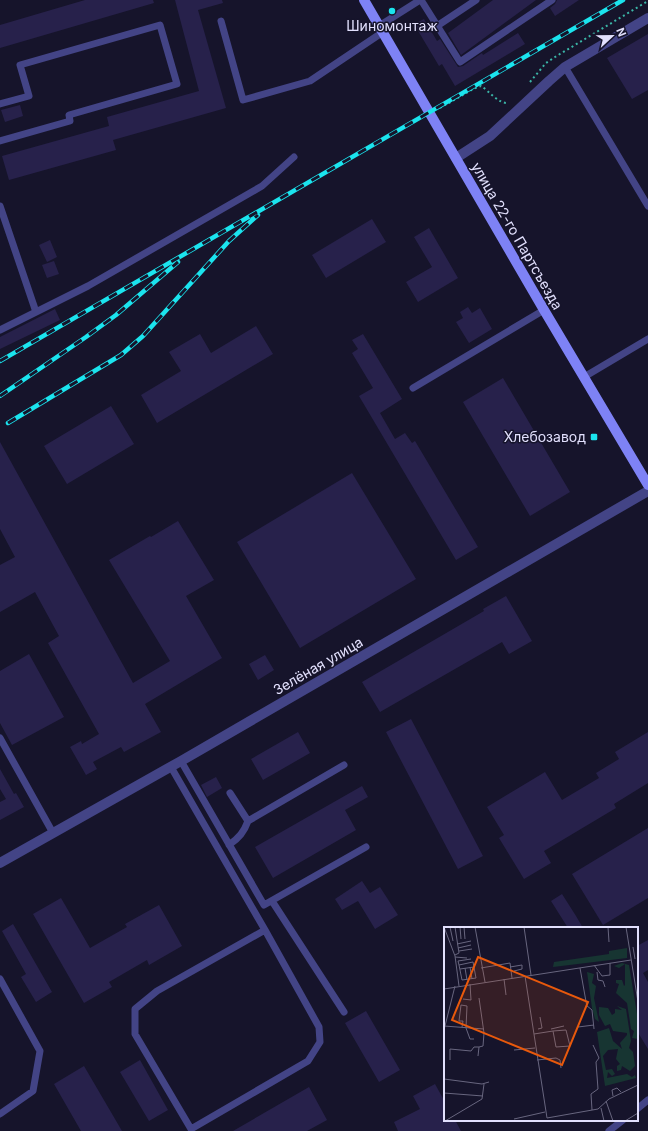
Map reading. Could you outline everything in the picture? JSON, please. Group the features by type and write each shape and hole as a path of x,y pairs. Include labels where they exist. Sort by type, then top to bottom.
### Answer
{"main road":[{"name":"улица 22-го Партсъезда","path":"364,0 544,310 648,485"}],"street":[{"path":"456,158 490,136 549,80 565,67 648,18"},
{"name":"Зелёная улица","path":"0,863 181,761 648,491"}],"lane":[{"path":"221,21 243,100 310,81 420,0 460,62 551,0"},
{"path":"437,26 476,0"},
{"path":"0,104 29,96 20,65 160,25 177,84 68,115 70,121 0,141"},
{"path":"565,67 648,206"},
{"path":"0,330 88,286 262,186 294,157"},
{"path":"0,206 36,312"},
{"path":"413,388 544,310"},
{"path":"584,377 648,339"},
{"path":"0,738 53,833"},
{"path":"181,761 264,905 366,847"},
{"path":"229,845 239,838 245,830 248,821 344,765"},
{"path":"170,767 265,930 319,1027 320,1042 308,1061 191,1129 135,1034 135,1009 157,991 265,930"},
{"path":"230,792 248,821"},
{"path":"272,901 344,1012"},
{"path":"0,979 40,1051 33,1091 0,1114"},
{"path":"638,1108 648,1100"},
{"path":"609,1131 622,1121"}],"path":[{"path":"438,109 481,86 499,100 505,103 513,102 510,106"}],"building":[{"path":"85,0 153,0 154,3 0,48 0,25"},
{"path":"175,0 222,0 223,3 198,10 226,108 113,140 116,150 9,180 2,156 109,126 107,117 199,91"},
{"path":"493,0 536,0 461,55 448,33"},
{"path":"557,0 579,0 555,16 550,8"},
{"path":"424,19 437,41 440,39 458,67 463,66 482,53 483,55 518,33 525,44 455,86 442,64 439,66 414,24"},
{"path":"648,34 648,90 632,99 607,58"},
{"path":"20,105 23,116 5,122 1,110"},
{"path":"372,219 386,242 326,278 312,255"},
{"path":"429,228 458,278 418,302 406,282 432,267 414,237"},
{"path":"50,240 57,257 47,262 39,245"},
{"path":"54,261 59,274 47,278 42,265"},
{"path":"468,307 472,313 480,308 492,329 469,343 456,322 463,318 460,312"},
{"path":"55,309 60,320 0,349 0,337"},
{"path":"256,326 273,354 157,423 141,395 181,371 169,352 200,334 211,353"},
{"path":"363,334 402,399 380,413 395,439 405,433 412,443 415,441 478,547 456,560 359,396 373,388 352,353 358,349 352,340"},
{"path":"503,378 570,492 530,516 463,402"},
{"path":"111,406 134,444 67,484 44,446"},
{"path":"0,442 133,683 170,661 109,560 178,521 214,580 186,596 222,658 145,704 161,732 124,752 121,747 93,762 97,769 86,775 70,747 81,741 82,744 99,734 48,643 59,636 35,592 0,612 0,565 15,557 0,529"},
{"path":"352,473 416,579 300,648 237,542"},
{"path":"506,596 532,641 509,654 502,642 380,712 362,682 484,611 483,609"},
{"path":"29,654 64,717 12,745 0,723 0,671"},
{"path":"265,655 274,670 258,680 249,664"},
{"path":"411,719 483,856 458,869 386,732"},
{"path":"298,732 310,753 263,780 251,759"},
{"path":"648,732 648,783 614,804 616,808 544,851 551,863 524,879 499,838 504,835 487,807 545,772 562,800 599,778 596,773 619,759 615,752"},
{"path":"0,769 14,794 16,793 24,807 0,820 0,802 6,799 0,789"},
{"path":"216,777 222,788 207,797 201,785"},
{"path":"362,786 368,797 345,810 356,830 273,878 255,847"},
{"path":"648,828 648,898 603,925 572,874"},
{"path":"362,881 370,893 380,887 398,915 375,929 358,901 342,910 335,899"},
{"path":"562,894 582,927 567,927 551,901"},
{"path":"61,898 90,948 127,927 125,924 159,905 182,946 149,965 147,960 109,982 112,987 84,1003 33,914"},
{"path":"13,924 52,992 36,1002 21,977 26,974 2,931"},
{"path":"648,940 648,970 643,973 648,982 648,1049 638,1033 638,945"},
{"path":"366,1011 400,1070 379,1082 345,1023"},
{"path":"140,1060 168,1110 149,1121 120,1072"},
{"path":"84,1066 122,1131 81,1131 54,1084"},
{"path":"435,1084 444,1100 444,1121 456,1121 461,1131 398,1131 394,1122 420,1109 413,1096"},
{"path":"309,1087 327,1120 307,1131 233,1131"}],"railway":[{"path":"0,361 623,0"},
{"path":"8,423 121,355 143,336 229,241 258,215"},
{"path":"0,396 116,315 178,262"}],"place":[{"name":"Шиномонтаж","path":"392,11"},
{"name":"Хлебозавод","path":"594,437"}]}
